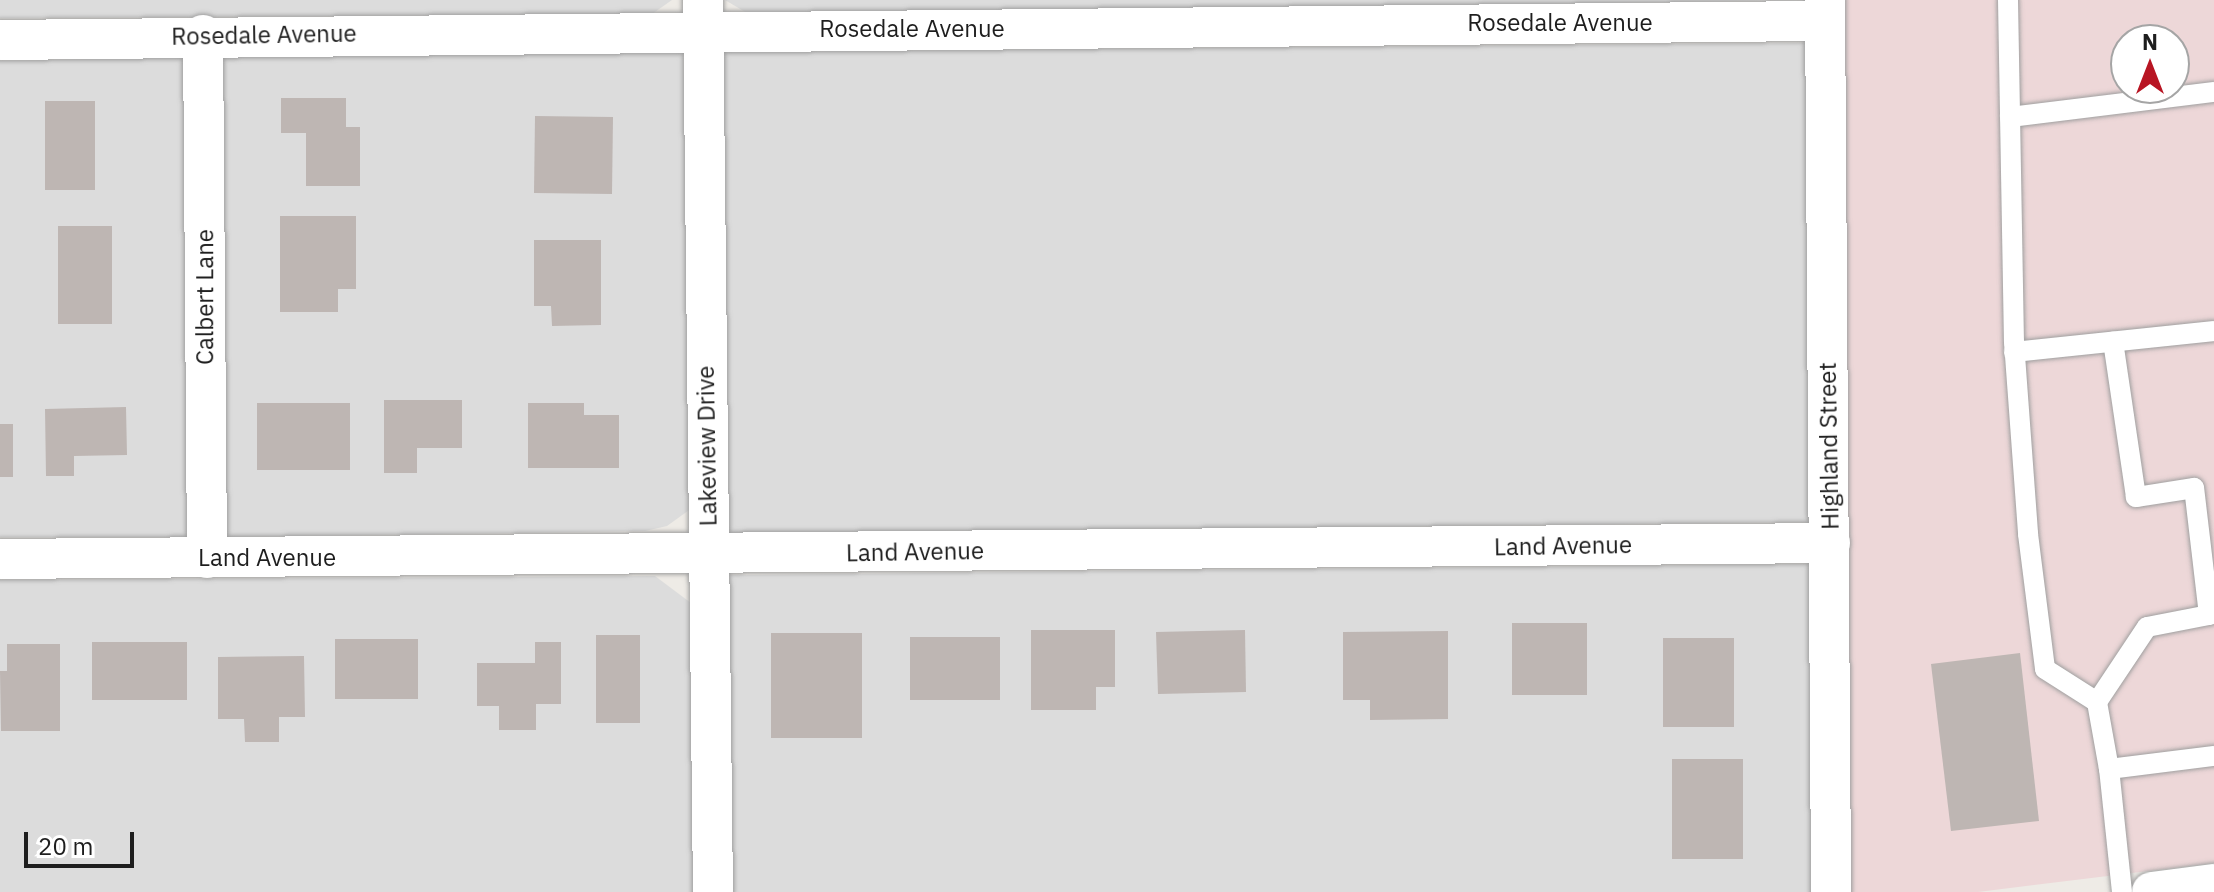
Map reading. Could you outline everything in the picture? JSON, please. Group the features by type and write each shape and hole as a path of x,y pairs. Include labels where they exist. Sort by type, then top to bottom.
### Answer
{"street":[{"name":"Rosedale Avenue","path":"0,40 702,15 1825,11"},
{"name":"Highland Street","path":"1825,11 1831,892"},
{"name":"Lakeview Drive","path":"702,15 713,892"},
{"name":"Calbert Lane","path":"203,35 207,558"},
{"name":"Land Avenue","path":"0,559 1830,543"},
{"path":"2152,892 2214,884"}],"lane":[{"path":"2008,0 2014,352 2045,669 2097,702"},
{"path":"2010,117 2214,92"},
{"path":"2014,352 2214,331"},
{"path":"2113,342 2136,497 2194,488 2209,615 2147,627 2097,702 2109,769 2122,892"},
{"path":"2109,769 2214,756"}],"shaded area":[{"path":"0,0 672,0 652,14 0,18"},
{"path":"725,0 1796,0 752,16"},
{"path":"1844,0 2214,0 2214,863 1978,892 1850,892"},
{"path":"1806,43 1811,522 727,533 720,52"},
{"path":"683,52 697,486 692,508 667,526 645,531 226,537 222,57"},
{"path":"185,57 188,537 0,537 0,61"},
{"path":"1811,564 1812,892 732,892 728,575"},
{"path":"655,576 695,606 696,892 0,892 0,580"}],"building":[{"path":"281,98 346,98 346,127 360,127 360,186 306,186 306,133 281,133"},
{"path":"45,101 95,101 95,190 45,190"},
{"path":"535,116 613,117 612,194 534,193"},
{"path":"280,216 356,216 356,289 338,289 338,312 280,312"},
{"path":"58,226 112,226 112,324 58,324"},
{"path":"534,240 601,240 601,325 552,326 551,306 534,306"},
{"path":"384,400 462,400 462,448 417,448 417,473 384,473"},
{"path":"257,403 350,403 350,470 257,470"},
{"path":"528,403 584,403 584,415 619,415 619,468 528,468"},
{"path":"126,407 127,455 74,456 74,476 46,476 45,409"},
{"path":"0,424 13,424 13,477 0,477"},
{"path":"1512,623 1587,623 1587,695 1512,695"},
{"path":"1031,630 1115,630 1115,687 1096,687 1096,710 1031,710"},
{"path":"1245,630 1246,692 1158,694 1156,632"},
{"path":"1448,631 1448,719 1370,720 1370,700 1343,700 1343,632"},
{"path":"771,633 862,633 862,738 771,738"},
{"path":"596,635 640,635 640,723 596,723"},
{"path":"910,637 1000,637 1000,700 910,700"},
{"path":"1663,638 1734,638 1734,727 1663,727"},
{"path":"335,639 418,639 418,699 335,699"},
{"path":"92,642 187,642 187,700 92,700"},
{"path":"535,642 561,642 561,704 536,704 536,730 499,730 499,706 477,706 477,663 535,663"},
{"path":"7,644 60,644 60,731 1,731 0,671 7,671"},
{"path":"2020,653 2039,821 1951,831 1931,664"},
{"path":"304,656 305,717 279,717 279,742 245,742 244,719 218,719 218,657"},
{"path":"1672,759 1743,759 1743,859 1672,859"}]}
